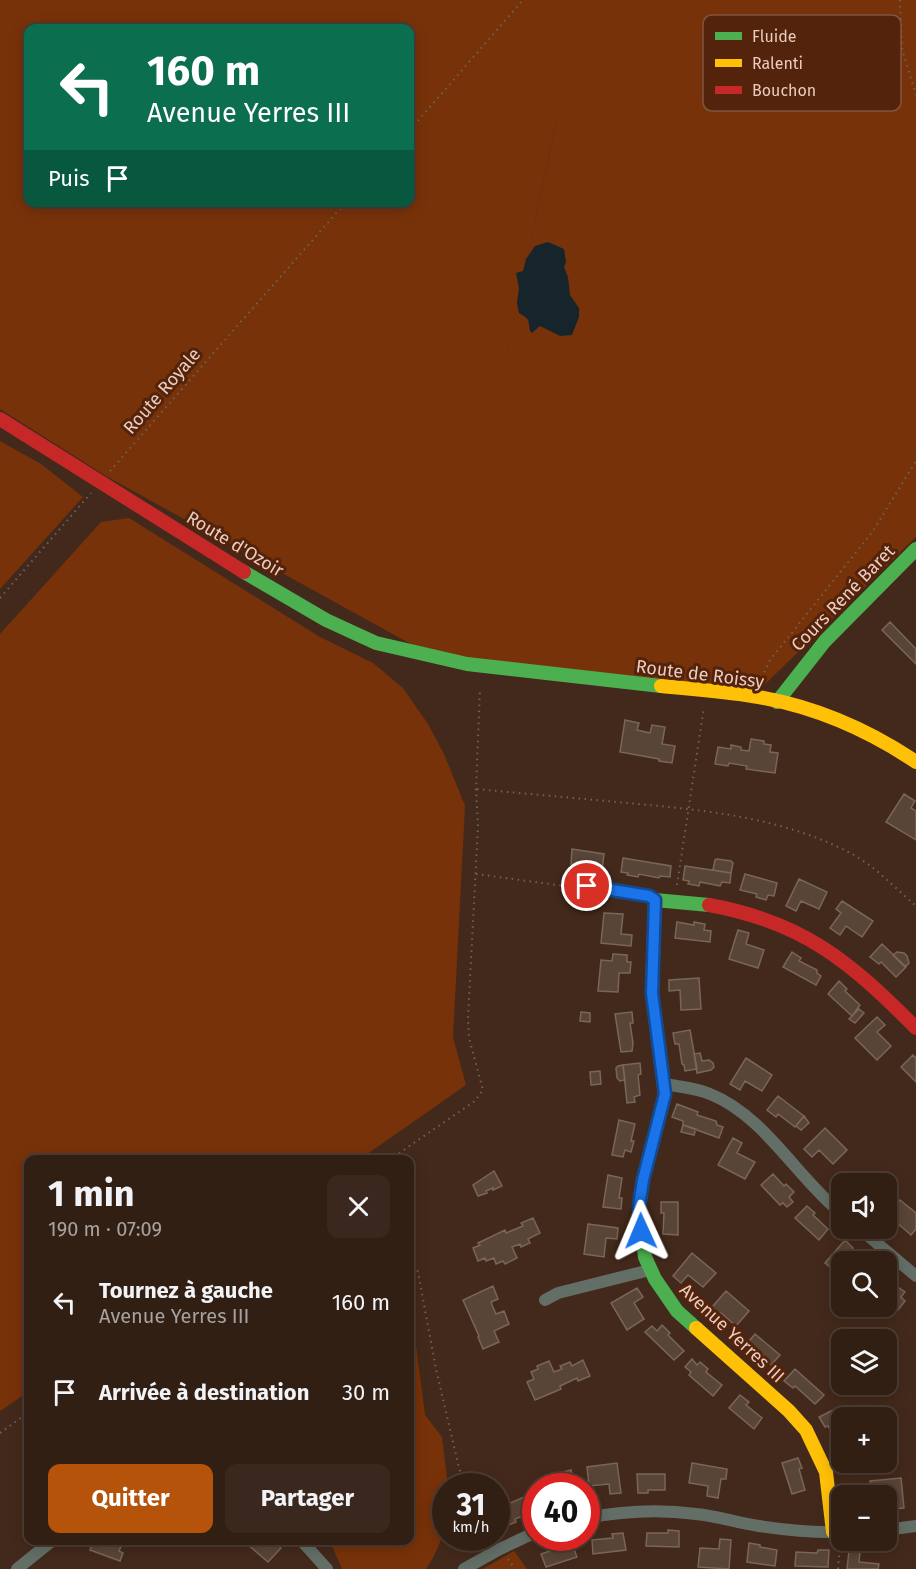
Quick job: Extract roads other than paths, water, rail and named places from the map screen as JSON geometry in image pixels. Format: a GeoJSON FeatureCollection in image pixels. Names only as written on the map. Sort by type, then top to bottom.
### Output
{"type":"FeatureCollection","features":[{"type":"Feature","properties":{"kind":"street","name":"Route d'Ozoir"},"geometry":{"type":"LineString","coordinates":[[0,419],[249,575],[326,620],[376,643],[466,664]]}},
{"type":"Feature","properties":{"kind":"street","name":"Cours René Baret"},"geometry":{"type":"LineString","coordinates":[[777,702],[794,674],[823,640],[916,549]]}},
{"type":"Feature","properties":{"kind":"street","name":"Route de Roissy"},"geometry":{"type":"LineString","coordinates":[[466,664],[753,696],[815,712],[850,725],[892,746],[916,762]]}},
{"type":"Feature","properties":{"kind":"street"},"geometry":{"type":"LineString","coordinates":[[584,888],[587,886],[649,896],[655,900],[675,901],[762,917],[812,940],[831,952],[867,980],[916,1028]]}},
{"type":"Feature","properties":{"kind":"street","name":"Avenue Yerres III"},"geometry":{"type":"LineString","coordinates":[[655,900],[652,993],[665,1094],[643,1180],[639,1206],[641,1231],[650,1270],[677,1311],[789,1411],[806,1430],[826,1472],[831,1497]]}},
{"type":"Feature","properties":{"kind":"street"},"geometry":{"type":"LineString","coordinates":[[665,1084],[709,1093],[738,1109],[831,1203]]}},
{"type":"Feature","properties":{"kind":"street"},"geometry":{"type":"LineString","coordinates":[[872,1239],[916,1276]]}},
{"type":"Feature","properties":{"kind":"street"},"geometry":{"type":"LineString","coordinates":[[545,1300],[558,1293],[650,1270]]}},
{"type":"Feature","properties":{"kind":"street"},"geometry":{"type":"LineString","coordinates":[[600,1516],[636,1511],[665,1511],[697,1514],[787,1530],[831,1532]]}},
{"type":"Feature","properties":{"kind":"street"},"geometry":{"type":"LineString","coordinates":[[897,1529],[916,1526]]}},
{"type":"Feature","properties":{"kind":"street"},"geometry":{"type":"LineString","coordinates":[[464,1569],[522,1539]]}},
{"type":"Feature","properties":{"kind":"street"},"geometry":{"type":"LineString","coordinates":[[17,1569],[47,1545]]}},
{"type":"Feature","properties":{"kind":"street"},"geometry":{"type":"LineString","coordinates":[[305,1545],[327,1569]]}}]}
